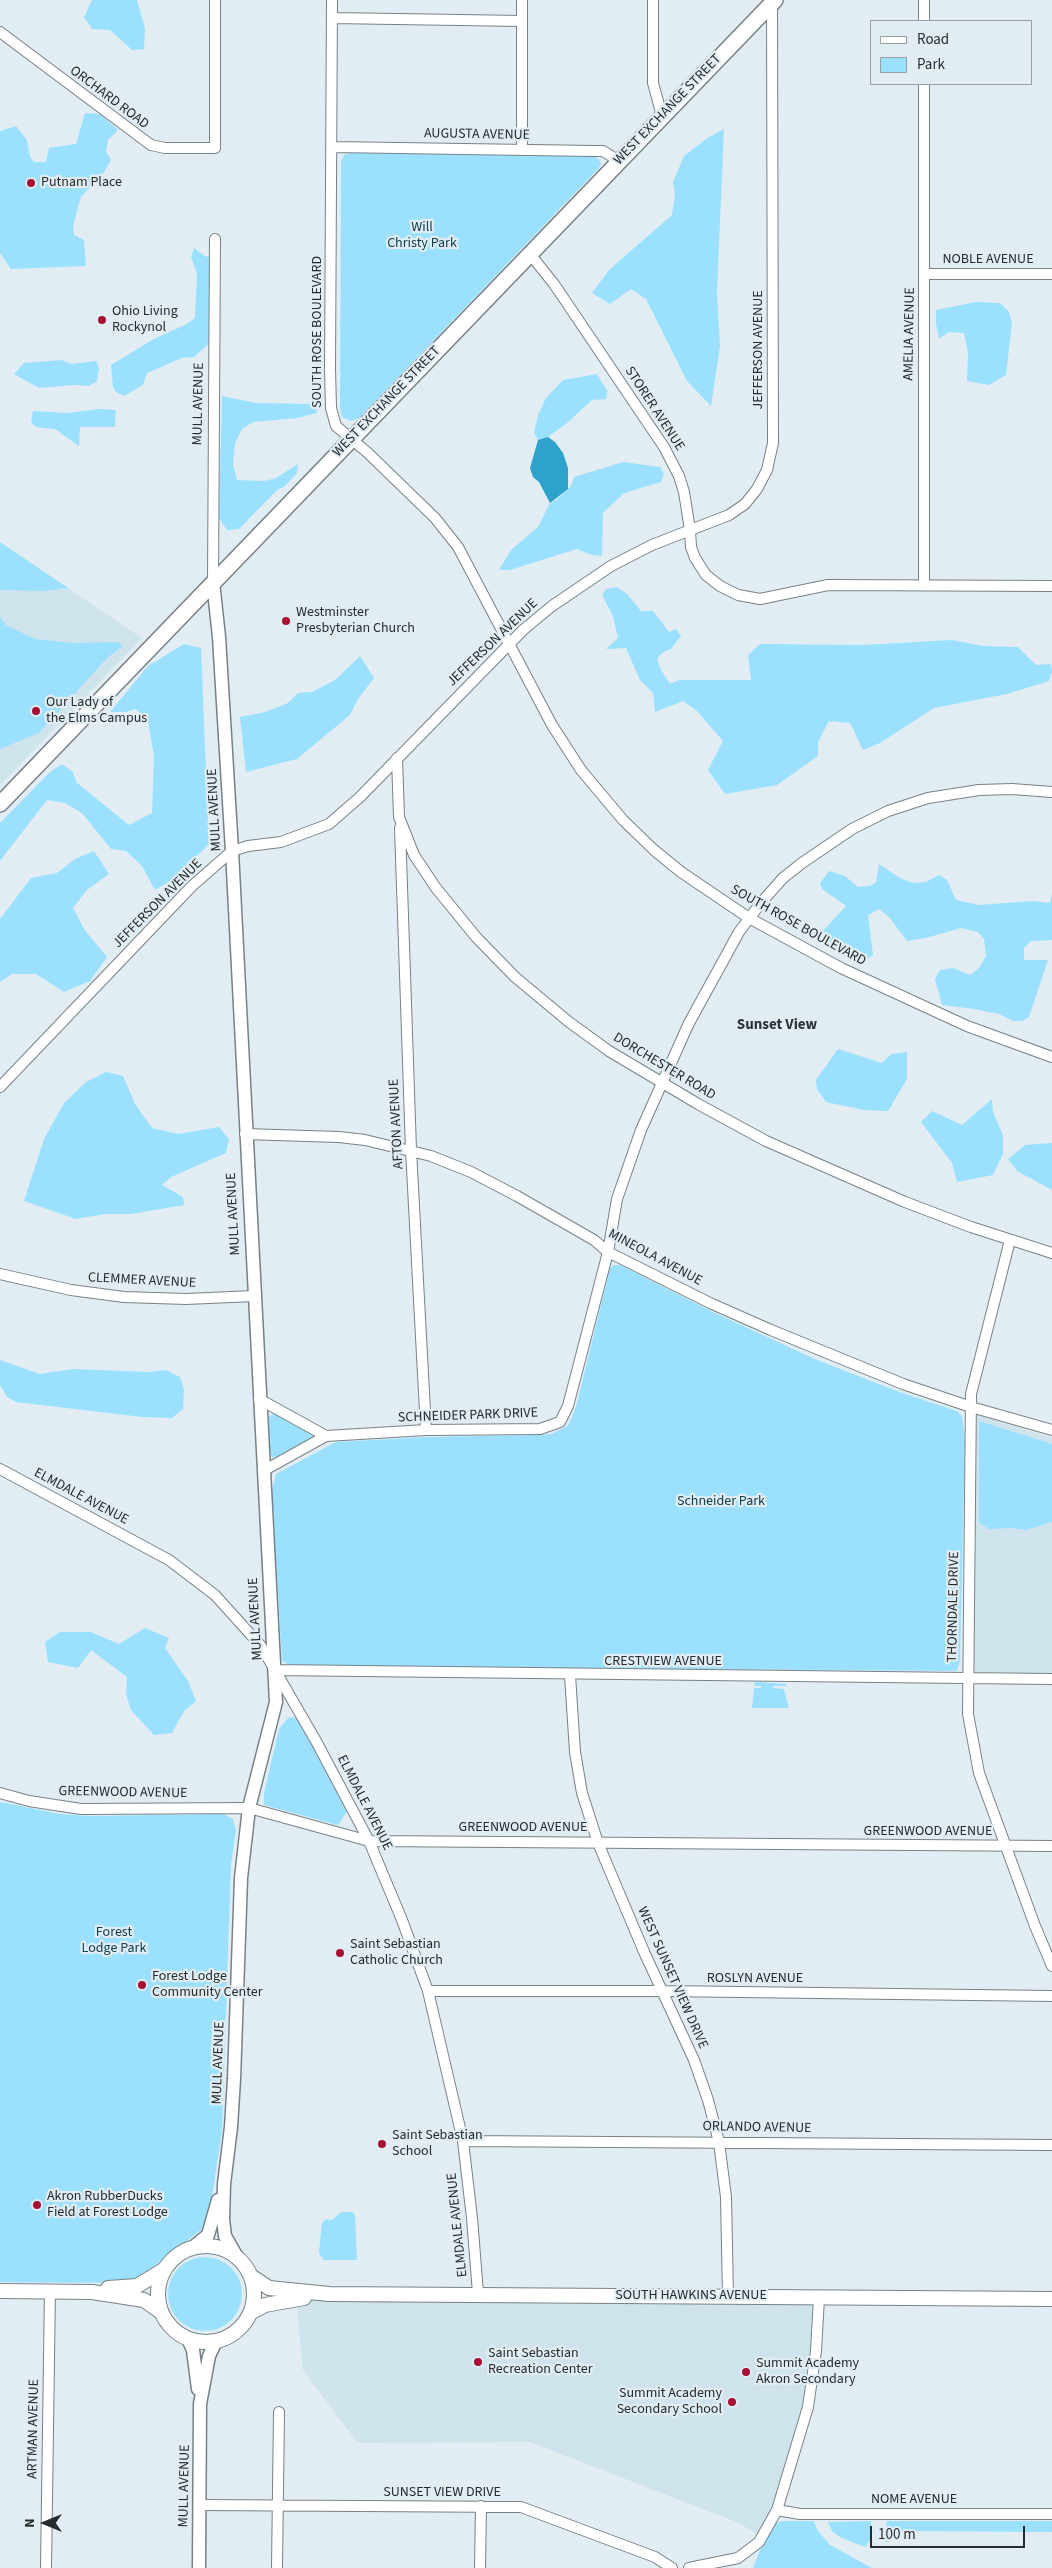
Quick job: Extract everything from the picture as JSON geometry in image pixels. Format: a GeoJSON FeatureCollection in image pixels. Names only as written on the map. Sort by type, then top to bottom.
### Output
{"type":"FeatureCollection","features":[{"type":"Feature","properties":{"kind":"main road","name":"WEST EXCHANGE STREET"},"geometry":{"type":"LineString","coordinates":[[0,804],[774,1]]}},
{"type":"Feature","properties":{"kind":"main road"},"geometry":{"type":"LineString","coordinates":[[92,2292],[137,2286],[192,2248],[216,2247],[237,2257],[251,2276],[254,2295],[250,2313],[236,2332],[216,2342],[188,2339],[167,2323],[161,2312],[158,2290],[164,2269]]}},
{"type":"Feature","properties":{"kind":"main road","name":"SOUTH HAWKINS AVENUE"},"geometry":{"type":"LineString","coordinates":[[251,2276],[270,2288],[329,2294],[478,2293],[1052,2299]]}},
{"type":"Feature","properties":{"kind":"main road"},"geometry":{"type":"LineString","coordinates":[[0,2290],[92,2292],[144,2300],[161,2312]]}},
{"type":"Feature","properties":{"kind":"main road","name":"SOUTH HAWKINS AVENUE"},"geometry":{"type":"LineString","coordinates":[[250,2313],[265,2305],[329,2294]]}},
{"type":"Feature","properties":{"kind":"street","name":"ORCHARD ROAD"},"geometry":{"type":"LineString","coordinates":[[0,32],[151,145],[165,148],[215,148],[215,0]]}},
{"type":"Feature","properties":{"kind":"street","name":"SOUTH ROSE BOULEVARD"},"geometry":{"type":"LineString","coordinates":[[332,0],[331,408],[336,426],[450,535],[467,560],[556,732],[581,770],[639,836],[681,872],[750,918],[841,968],[967,1026],[1052,1057]]}},
{"type":"Feature","properties":{"kind":"street"},"geometry":{"type":"LineString","coordinates":[[522,0],[522,149]]}},
{"type":"Feature","properties":{"kind":"street"},"geometry":{"type":"LineString","coordinates":[[653,0],[653,83],[662,116]]}},
{"type":"Feature","properties":{"kind":"street"},"geometry":{"type":"LineString","coordinates":[[924,0],[924,20]]}},
{"type":"Feature","properties":{"kind":"street","name":"JEFFERSON AVENUE"},"geometry":{"type":"LineString","coordinates":[[0,1087],[192,886],[232,851],[248,846],[281,842],[329,824],[360,797],[509,644],[552,606],[611,566],[652,545],[718,521],[745,504],[764,478],[771,457],[773,443],[774,1]]}},
{"type":"Feature","properties":{"kind":"street"},"geometry":{"type":"LineString","coordinates":[[332,18],[522,21]]}},
{"type":"Feature","properties":{"kind":"street","name":"AMELIA AVENUE"},"geometry":{"type":"LineString","coordinates":[[924,85],[924,586]]}},
{"type":"Feature","properties":{"kind":"street","name":"AUGUSTA AVENUE"},"geometry":{"type":"LineString","coordinates":[[333,147],[603,151],[619,161]]}},
{"type":"Feature","properties":{"kind":"street","name":"MULL AVENUE"},"geometry":{"type":"LineString","coordinates":[[216,238],[213,582],[219,637],[232,851],[245,1134],[276,1702],[249,1808],[241,1878],[231,2127],[224,2184],[225,2236],[237,2257]]}},
{"type":"Feature","properties":{"kind":"street","name":"STORER AVENUE"},"geometry":{"type":"LineString","coordinates":[[530,254],[554,284],[664,446],[679,476],[690,530],[691,547],[702,569],[720,586],[738,595],[752,598],[771,598],[828,585],[1052,586]]}},
{"type":"Feature","properties":{"kind":"street","name":"NOBLE AVENUE"},"geometry":{"type":"LineString","coordinates":[[924,274],[1052,274]]}},
{"type":"Feature","properties":{"kind":"street","name":"DORCHESTER ROAD"},"geometry":{"type":"LineString","coordinates":[[397,758],[400,816],[414,855],[436,888],[495,957],[569,1022],[609,1051],[730,1122],[810,1162],[905,1202],[1052,1254]]}},
{"type":"Feature","properties":{"kind":"street"},"geometry":{"type":"LineString","coordinates":[[608,1252],[617,1199],[641,1130],[662,1082],[715,974],[750,918],[772,889],[802,862],[844,834],[888,811],[928,798],[979,790],[1012,789],[1052,792]]}},
{"type":"Feature","properties":{"kind":"street","name":"AFTON AVENUE"},"geometry":{"type":"LineString","coordinates":[[400,816],[411,1150],[426,1430]]}},
{"type":"Feature","properties":{"kind":"street","name":"MINEOLA AVENUE"},"geometry":{"type":"LineString","coordinates":[[245,1134],[339,1137],[411,1150],[431,1156],[490,1182],[594,1240],[608,1252],[710,1303],[771,1330],[903,1384],[971,1407],[1052,1430]]}},
{"type":"Feature","properties":{"kind":"street","name":"THORNDALE DRIVE"},"geometry":{"type":"LineString","coordinates":[[1010,1240],[971,1394],[968,1714],[974,1756],[1035,1926],[1052,1966]]}},
{"type":"Feature","properties":{"kind":"street","name":"SCHNEIDER PARK DRIVE"},"geometry":{"type":"LineString","coordinates":[[263,1471],[326,1436],[426,1430],[540,1428],[556,1424],[568,1406],[608,1252]]}},
{"type":"Feature","properties":{"kind":"street","name":"CLEMMER AVENUE"},"geometry":{"type":"LineString","coordinates":[[0,1274],[71,1290],[124,1297],[186,1299],[254,1296]]}},
{"type":"Feature","properties":{"kind":"street"},"geometry":{"type":"LineString","coordinates":[[260,1399],[326,1436]]}},
{"type":"Feature","properties":{"kind":"street","name":"ELMDALE AVENUE"},"geometry":{"type":"LineString","coordinates":[[0,1469],[136,1542],[192,1576],[215,1595],[250,1632],[330,1766],[368,1841],[399,1912],[428,1991],[463,2141],[478,2293]]}},
{"type":"Feature","properties":{"kind":"street","name":"CRESTVIEW AVENUE"},"geometry":{"type":"LineString","coordinates":[[274,1670],[570,1675],[1052,1679]]}},
{"type":"Feature","properties":{"kind":"street","name":"WEST SUNSET VIEW DRIVE"},"geometry":{"type":"LineString","coordinates":[[570,1675],[575,1752],[582,1793],[598,1842],[694,2060],[708,2100],[719,2142],[726,2197],[728,2296]]}},
{"type":"Feature","properties":{"kind":"street","name":"GREENWOOD AVENUE"},"geometry":{"type":"LineString","coordinates":[[0,1793],[53,1806],[81,1809],[249,1808],[368,1841],[1052,1846]]}},
{"type":"Feature","properties":{"kind":"street","name":"ROSLYN AVENUE"},"geometry":{"type":"LineString","coordinates":[[428,1991],[662,1991],[1052,1996]]}},
{"type":"Feature","properties":{"kind":"street","name":"ORLANDO AVENUE"},"geometry":{"type":"LineString","coordinates":[[463,2141],[1052,2145]]}},
{"type":"Feature","properties":{"kind":"street","name":"MULL AVENUE"},"geometry":{"type":"LineString","coordinates":[[192,2248],[208,2234],[224,2184]]}},
{"type":"Feature","properties":{"kind":"street","name":"ARTMAN AVENUE"},"geometry":{"type":"LineString","coordinates":[[46,2568],[50,2290]]}},
{"type":"Feature","properties":{"kind":"street"},"geometry":{"type":"LineString","coordinates":[[689,2568],[738,2558],[759,2542],[777,2510],[808,2407],[816,2351],[819,2298]]}},
{"type":"Feature","properties":{"kind":"street","name":"MULL AVENUE"},"geometry":{"type":"LineString","coordinates":[[188,2339],[193,2350],[200,2404],[199,2568]]}},
{"type":"Feature","properties":{"kind":"street","name":"MULL AVENUE"},"geometry":{"type":"LineString","coordinates":[[200,2404],[209,2356],[216,2342]]}},
{"type":"Feature","properties":{"kind":"street"},"geometry":{"type":"LineString","coordinates":[[277,2568],[279,2412]]}},
{"type":"Feature","properties":{"kind":"street","name":"SUNSET VIEW DRIVE"},"geometry":{"type":"LineString","coordinates":[[199,2505],[521,2507],[655,2557],[672,2568]]}},
{"type":"Feature","properties":{"kind":"street"},"geometry":{"type":"LineString","coordinates":[[480,2568],[481,2506]]}},
{"type":"Feature","properties":{"kind":"street","name":"NOME AVENUE"},"geometry":{"type":"LineString","coordinates":[[777,2510],[800,2514],[1052,2514]]}},
{"type":"Feature","properties":{"kind":"shaded area"},"geometry":{"type":"Polygon","coordinates":[[[548,437],[555,442],[563,453],[568,468],[568,489],[550,503],[539,482],[533,477],[530,468],[538,440],[548,437]]]}},
{"type":"Feature","properties":{"kind":"shaded area","name":"Our Lady of the Elms Campus"},"geometry":{"type":"Polygon","coordinates":[[[0,542],[142,638],[0,785],[0,542]]]}},
{"type":"Feature","properties":{"kind":"shaded area"},"geometry":{"type":"Polygon","coordinates":[[[978,1415],[1052,1438],[1052,1674],[976,1672],[972,1667],[976,1421],[978,1415]]]}},
{"type":"Feature","properties":{"kind":"shaded area"},"geometry":{"type":"Polygon","coordinates":[[[819,2298],[808,2407],[762,2537],[739,2523],[530,2442],[358,2443],[303,2370],[296,2299],[819,2298]]]}},
{"type":"Feature","properties":{"kind":"green space"},"geometry":{"type":"Polygon","coordinates":[[[92,0],[137,0],[145,28],[144,49],[132,50],[110,30],[92,29],[84,17],[92,0]]]}},
{"type":"Feature","properties":{"kind":"green space"},"geometry":{"type":"Polygon","coordinates":[[[85,113],[100,114],[118,130],[108,140],[106,151],[111,160],[104,172],[81,197],[73,226],[74,235],[84,240],[86,266],[11,269],[0,253],[0,131],[16,126],[27,140],[30,157],[34,162],[46,162],[49,148],[76,144],[85,113]]]}},
{"type":"Feature","properties":{"kind":"green space"},"geometry":{"type":"Polygon","coordinates":[[[724,129],[717,293],[720,346],[711,406],[687,381],[646,299],[631,289],[610,304],[592,293],[610,269],[672,215],[675,194],[673,182],[684,156],[709,137],[724,129]]]}},
{"type":"Feature","properties":{"kind":"green space","name":"Will Christy Park"},"geometry":{"type":"Polygon","coordinates":[[[350,153],[593,156],[599,159],[601,164],[359,418],[351,421],[342,417],[340,408],[341,161],[344,155],[350,153]]]}},
{"type":"Feature","properties":{"kind":"green space"},"geometry":{"type":"Polygon","coordinates":[[[194,248],[205,256],[212,258],[211,342],[194,357],[182,358],[147,373],[143,385],[124,396],[116,392],[113,387],[111,365],[154,339],[187,324],[195,318],[197,273],[191,257],[194,248]]]}},
{"type":"Feature","properties":{"kind":"green space"},"geometry":{"type":"Polygon","coordinates":[[[976,302],[1000,303],[1009,312],[1012,323],[1006,375],[989,385],[967,381],[968,353],[964,333],[949,332],[939,339],[936,324],[936,310],[976,302]]]}},
{"type":"Feature","properties":{"kind":"green space"},"geometry":{"type":"Polygon","coordinates":[[[61,360],[72,364],[96,361],[99,368],[97,382],[88,386],[75,385],[39,388],[14,374],[24,363],[61,360]]]}},
{"type":"Feature","properties":{"kind":"green space"},"geometry":{"type":"Polygon","coordinates":[[[597,374],[607,391],[606,399],[592,400],[567,423],[548,437],[538,440],[534,433],[538,415],[546,398],[563,380],[597,374]]]}},
{"type":"Feature","properties":{"kind":"green space"},"geometry":{"type":"Polygon","coordinates":[[[222,396],[256,403],[309,404],[316,406],[317,413],[297,418],[253,422],[242,429],[235,443],[233,465],[237,480],[264,481],[276,478],[298,464],[297,473],[284,487],[278,489],[239,529],[227,530],[219,518],[222,396]]]}},
{"type":"Feature","properties":{"kind":"green space"},"geometry":{"type":"Polygon","coordinates":[[[99,409],[116,410],[115,427],[80,427],[79,446],[55,429],[36,427],[31,422],[33,411],[67,413],[99,409]]]}},
{"type":"Feature","properties":{"kind":"green space"},"geometry":{"type":"Polygon","coordinates":[[[623,462],[660,467],[664,474],[661,482],[624,493],[603,513],[602,556],[592,555],[577,549],[510,570],[499,570],[511,550],[538,527],[550,503],[571,486],[574,477],[623,462]]]}},
{"type":"Feature","properties":{"kind":"green space"},"geometry":{"type":"Polygon","coordinates":[[[0,542],[68,588],[45,591],[0,590],[0,542]]]}},
{"type":"Feature","properties":{"kind":"green space"},"geometry":{"type":"Polygon","coordinates":[[[617,587],[627,594],[641,611],[653,611],[669,632],[676,629],[681,636],[671,649],[663,652],[657,659],[661,670],[670,684],[679,680],[751,680],[748,655],[760,644],[862,645],[952,640],[983,646],[1018,647],[1036,665],[1051,664],[1052,671],[1049,681],[1007,694],[934,708],[880,743],[863,750],[850,723],[829,721],[818,742],[818,756],[777,785],[725,794],[708,770],[723,741],[696,710],[683,701],[655,712],[653,693],[640,680],[626,648],[606,649],[618,638],[613,616],[602,595],[606,589],[617,587]]]}},
{"type":"Feature","properties":{"kind":"green space"},"geometry":{"type":"Polygon","coordinates":[[[0,616],[6,625],[35,639],[73,643],[118,642],[123,646],[108,657],[39,733],[0,749],[0,616]]]}},
{"type":"Feature","properties":{"kind":"green space"},"geometry":{"type":"Polygon","coordinates":[[[184,644],[201,648],[209,844],[174,879],[155,890],[142,866],[126,851],[111,849],[82,813],[65,803],[47,800],[0,861],[0,823],[50,772],[62,764],[73,772],[76,782],[129,825],[152,813],[154,756],[148,722],[136,709],[126,712],[110,712],[148,666],[184,644]]]}},
{"type":"Feature","properties":{"kind":"green space"},"geometry":{"type":"Polygon","coordinates":[[[360,656],[374,678],[358,699],[350,715],[297,759],[246,772],[240,717],[265,712],[288,703],[298,693],[312,692],[335,680],[360,656]]]}},
{"type":"Feature","properties":{"kind":"green space"},"geometry":{"type":"Polygon","coordinates":[[[94,851],[109,874],[87,890],[73,908],[84,929],[107,957],[90,981],[64,992],[36,974],[12,974],[0,982],[0,919],[31,878],[57,873],[75,859],[94,851]]]}},
{"type":"Feature","properties":{"kind":"green space"},"geometry":{"type":"Polygon","coordinates":[[[879,864],[900,878],[913,883],[926,882],[939,875],[947,880],[956,900],[979,905],[1033,901],[1050,903],[1052,894],[1052,940],[1031,941],[1024,948],[1024,960],[1048,960],[1029,1017],[1023,1021],[1013,1021],[999,1014],[942,1005],[935,979],[940,970],[953,968],[970,975],[978,969],[986,956],[984,939],[978,932],[961,928],[926,938],[907,941],[889,917],[879,909],[868,915],[873,955],[865,960],[854,952],[827,941],[822,932],[846,906],[822,889],[820,883],[829,871],[845,876],[858,887],[870,886],[876,882],[879,864]]]}},
{"type":"Feature","properties":{"kind":"green space"},"geometry":{"type":"Polygon","coordinates":[[[838,1049],[882,1063],[891,1054],[907,1052],[907,1079],[888,1111],[864,1110],[826,1102],[817,1089],[816,1080],[838,1049]]]}},
{"type":"Feature","properties":{"kind":"green space"},"geometry":{"type":"Polygon","coordinates":[[[106,1072],[123,1076],[135,1104],[152,1128],[178,1134],[219,1127],[229,1139],[226,1153],[171,1177],[162,1185],[183,1197],[184,1205],[131,1214],[105,1214],[76,1219],[24,1201],[44,1139],[64,1103],[86,1082],[106,1072]]]}},
{"type":"Feature","properties":{"kind":"green space"},"geometry":{"type":"Polygon","coordinates":[[[992,1099],[993,1112],[1003,1135],[1003,1154],[993,1175],[957,1182],[952,1163],[921,1122],[932,1111],[962,1125],[992,1099]]]}},
{"type":"Feature","properties":{"kind":"green space"},"geometry":{"type":"Polygon","coordinates":[[[1052,1143],[1052,1190],[1017,1171],[1008,1159],[1025,1145],[1052,1143]]]}},
{"type":"Feature","properties":{"kind":"green space","name":"Schneider Park"},"geometry":{"type":"Polygon","coordinates":[[[614,1265],[620,1265],[713,1312],[815,1359],[894,1390],[957,1411],[962,1416],[965,1440],[960,1661],[957,1671],[289,1666],[282,1660],[272,1490],[276,1474],[336,1442],[426,1437],[537,1435],[551,1434],[568,1426],[576,1407],[610,1268],[614,1265]]]}},
{"type":"Feature","properties":{"kind":"green space"},"geometry":{"type":"Polygon","coordinates":[[[0,1360],[40,1374],[73,1369],[149,1372],[166,1370],[180,1377],[184,1389],[183,1409],[172,1418],[142,1417],[16,1402],[7,1397],[0,1385],[0,1360]]]}},
{"type":"Feature","properties":{"kind":"green space"},"geometry":{"type":"Polygon","coordinates":[[[275,1413],[315,1434],[284,1456],[272,1457],[269,1449],[268,1417],[275,1413]]]}},
{"type":"Feature","properties":{"kind":"green space"},"geometry":{"type":"Polygon","coordinates":[[[979,1421],[1052,1444],[1052,1522],[1026,1530],[1012,1528],[989,1529],[979,1523],[979,1421]]]}},
{"type":"Feature","properties":{"kind":"green space"},"geometry":{"type":"Polygon","coordinates":[[[145,1628],[169,1638],[165,1648],[188,1681],[196,1701],[184,1711],[172,1733],[154,1735],[131,1710],[126,1694],[127,1677],[91,1650],[78,1668],[48,1662],[45,1642],[60,1632],[91,1632],[119,1644],[145,1628]]]}},
{"type":"Feature","properties":{"kind":"green space"},"geometry":{"type":"Polygon","coordinates":[[[755,1682],[786,1684],[786,1686],[773,1686],[773,1688],[784,1689],[789,1708],[752,1708],[754,1688],[761,1688],[761,1686],[754,1686],[755,1682]]]}},
{"type":"Feature","properties":{"kind":"green space"},"geometry":{"type":"Polygon","coordinates":[[[295,1717],[348,1810],[338,1825],[264,1805],[264,1793],[279,1729],[288,1718],[295,1717]]]}},
{"type":"Feature","properties":{"kind":"green space","name":"Forest Lodge Park"},"geometry":{"type":"Polygon","coordinates":[[[0,1802],[60,1814],[90,1816],[223,1814],[233,1819],[236,1831],[231,1865],[222,2130],[209,2217],[202,2229],[137,2280],[127,2283],[0,2282],[0,1802]]]}},
{"type":"Feature","properties":{"kind":"green space"},"geometry":{"type":"Polygon","coordinates":[[[341,2212],[353,2212],[355,2215],[357,2260],[323,2260],[319,2252],[322,2223],[326,2219],[332,2220],[341,2212]]]}},
{"type":"Feature","properties":{"kind":"green space"},"geometry":{"type":"Polygon","coordinates":[[[205,2257],[219,2260],[231,2268],[239,2280],[242,2294],[239,2308],[231,2320],[219,2328],[205,2331],[191,2328],[179,2320],[171,2308],[168,2294],[171,2280],[179,2268],[191,2260],[205,2257]]]}},
{"type":"Feature","properties":{"kind":"green space"},"geometry":{"type":"Polygon","coordinates":[[[783,2521],[814,2521],[818,2531],[830,2545],[872,2568],[753,2568],[770,2525],[783,2521]]]}},
{"type":"Feature","properties":{"kind":"green space"},"geometry":{"type":"Polygon","coordinates":[[[871,2521],[871,2539],[865,2547],[840,2537],[832,2531],[828,2522],[871,2521]]]}},
{"type":"Feature","properties":{"kind":"green space"},"geometry":{"type":"Polygon","coordinates":[[[887,2521],[1052,2521],[1052,2532],[891,2531],[887,2543],[884,2540],[887,2521]]]}},
{"type":"Feature","properties":{"kind":"place","name":"Putnam Place"},"geometry":{"type":"Point","coordinates":[31,183]}},
{"type":"Feature","properties":{"kind":"place","name":"Ohio Living Rockynol"},"geometry":{"type":"Point","coordinates":[102,320]}},
{"type":"Feature","properties":{"kind":"place","name":"Westminster Presbyterian Church"},"geometry":{"type":"Point","coordinates":[286,621]}},
{"type":"Feature","properties":{"kind":"place","name":"Our Lady of the Elms Campus"},"geometry":{"type":"Point","coordinates":[36,711]}},
{"type":"Feature","properties":{"kind":"place","name":"Saint Sebastian Catholic Church"},"geometry":{"type":"Point","coordinates":[340,1953]}},
{"type":"Feature","properties":{"kind":"place","name":"Forest Lodge Community Center"},"geometry":{"type":"Point","coordinates":[142,1985]}},
{"type":"Feature","properties":{"kind":"place","name":"Saint Sebastian School"},"geometry":{"type":"Point","coordinates":[382,2144]}},
{"type":"Feature","properties":{"kind":"place","name":"Akron RubberDucks Field at Forest Lodge"},"geometry":{"type":"Point","coordinates":[37,2205]}},
{"type":"Feature","properties":{"kind":"place","name":"Saint Sebastian Recreation Center"},"geometry":{"type":"Point","coordinates":[478,2362]}},
{"type":"Feature","properties":{"kind":"place","name":"Summit Academy Akron Secondary"},"geometry":{"type":"Point","coordinates":[746,2372]}},
{"type":"Feature","properties":{"kind":"place","name":"Summit Academy Secondary School"},"geometry":{"type":"Point","coordinates":[732,2402]}},
{"type":"Feature","properties":{"kind":"district","name":"Sunset View"},"geometry":{"type":"Point","coordinates":[777,1026]}}]}
